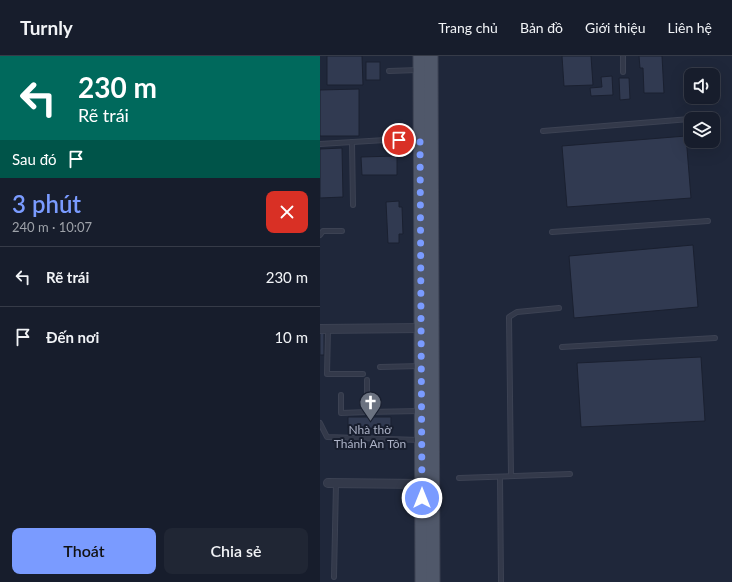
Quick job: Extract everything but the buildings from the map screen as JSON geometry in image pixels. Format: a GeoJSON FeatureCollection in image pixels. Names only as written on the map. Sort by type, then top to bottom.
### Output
{"type":"FeatureCollection","features":[{"type":"Feature","properties":{"kind":"main road"},"geometry":{"type":"LineString","coordinates":[[420,56],[418,268],[421,328],[422,582]]}},
{"type":"Feature","properties":{"kind":"main road"},"geometry":{"type":"LineString","coordinates":[[431,56],[433,582]]}},
{"type":"Feature","properties":{"kind":"street"},"geometry":{"type":"LineString","coordinates":[[324,329],[421,328]]}},
{"type":"Feature","properties":{"kind":"street"},"geometry":{"type":"LineString","coordinates":[[332,483],[422,484]]}},
{"type":"Feature","properties":{"kind":"lane"},"geometry":{"type":"LineString","coordinates":[[623,56],[623,72]]}},
{"type":"Feature","properties":{"kind":"lane"},"geometry":{"type":"LineString","coordinates":[[389,71],[420,69]]}},
{"type":"Feature","properties":{"kind":"lane"},"geometry":{"type":"LineString","coordinates":[[544,131],[684,119]]}},
{"type":"Feature","properties":{"kind":"lane"},"geometry":{"type":"LineString","coordinates":[[320,144],[420,138]]}},
{"type":"Feature","properties":{"kind":"lane"},"geometry":{"type":"LineString","coordinates":[[352,142],[353,204]]}},
{"type":"Feature","properties":{"kind":"lane"},"geometry":{"type":"LineString","coordinates":[[552,232],[708,221]]}},
{"type":"Feature","properties":{"kind":"lane"},"geometry":{"type":"LineString","coordinates":[[320,235],[323,231],[342,231]]}},
{"type":"Feature","properties":{"kind":"lane"},"geometry":{"type":"LineString","coordinates":[[511,476],[509,317],[517,312],[559,308]]}},
{"type":"Feature","properties":{"kind":"lane"},"geometry":{"type":"LineString","coordinates":[[324,329],[326,374],[363,374]]}},
{"type":"Feature","properties":{"kind":"lane"},"geometry":{"type":"LineString","coordinates":[[562,347],[715,338]]}},
{"type":"Feature","properties":{"kind":"lane"},"geometry":{"type":"LineString","coordinates":[[380,367],[421,366]]}},
{"type":"Feature","properties":{"kind":"lane"},"geometry":{"type":"LineString","coordinates":[[367,380],[367,412]]}},
{"type":"Feature","properties":{"kind":"lane"},"geometry":{"type":"LineString","coordinates":[[341,395],[341,413],[421,411]]}},
{"type":"Feature","properties":{"kind":"lane"},"geometry":{"type":"LineString","coordinates":[[320,423],[327,436],[421,440]]}},
{"type":"Feature","properties":{"kind":"lane"},"geometry":{"type":"LineString","coordinates":[[459,478],[570,474]]}},
{"type":"Feature","properties":{"kind":"lane"},"geometry":{"type":"LineString","coordinates":[[500,476],[501,582]]}},
{"type":"Feature","properties":{"kind":"lane"},"geometry":{"type":"LineString","coordinates":[[332,483],[334,577]]}},
{"type":"Feature","properties":{"kind":"place","name":"Nhà thờ Thánh An Tôn"},"geometry":{"type":"Point","coordinates":[370,422]}},
{"type":"Feature","properties":{"kind":"route"},"geometry":{"type":"LineString","coordinates":[[399,140],[420,138],[422,498]]}}]}
